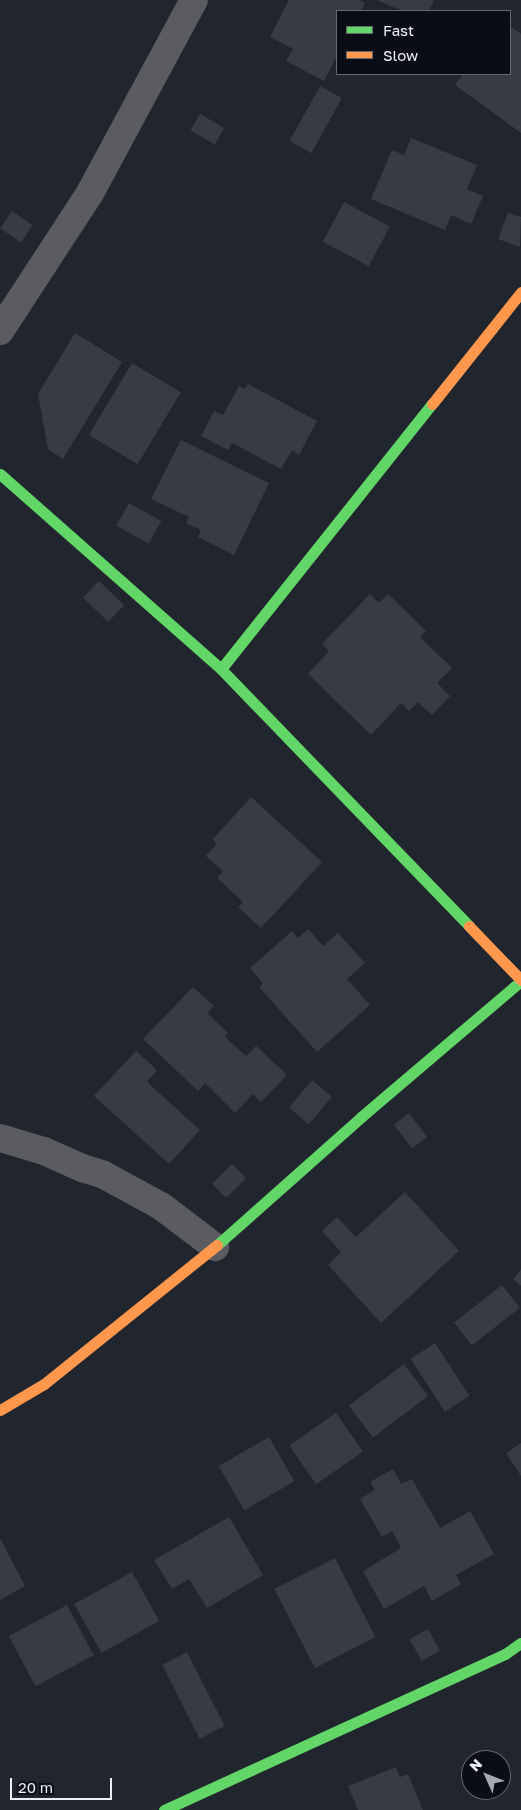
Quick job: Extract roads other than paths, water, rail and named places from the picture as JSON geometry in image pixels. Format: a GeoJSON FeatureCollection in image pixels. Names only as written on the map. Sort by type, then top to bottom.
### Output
{"type":"FeatureCollection","features":[{"type":"Feature","properties":{"kind":"street"},"geometry":{"type":"LineString","coordinates":[[0,331],[90,193],[194,0]]}},
{"type":"Feature","properties":{"kind":"street"},"geometry":{"type":"LineString","coordinates":[[221,669],[521,292]]}},
{"type":"Feature","properties":{"kind":"street"},"geometry":{"type":"LineString","coordinates":[[0,474],[221,669],[521,981],[361,1117],[215,1247],[44,1384],[0,1410]]}},
{"type":"Feature","properties":{"kind":"street"},"geometry":{"type":"LineString","coordinates":[[0,1138],[44,1151],[82,1168],[102,1174],[161,1206],[215,1247]]}},
{"type":"Feature","properties":{"kind":"street"},"geometry":{"type":"LineString","coordinates":[[164,1810],[504,1654],[521,1643]]}}]}
